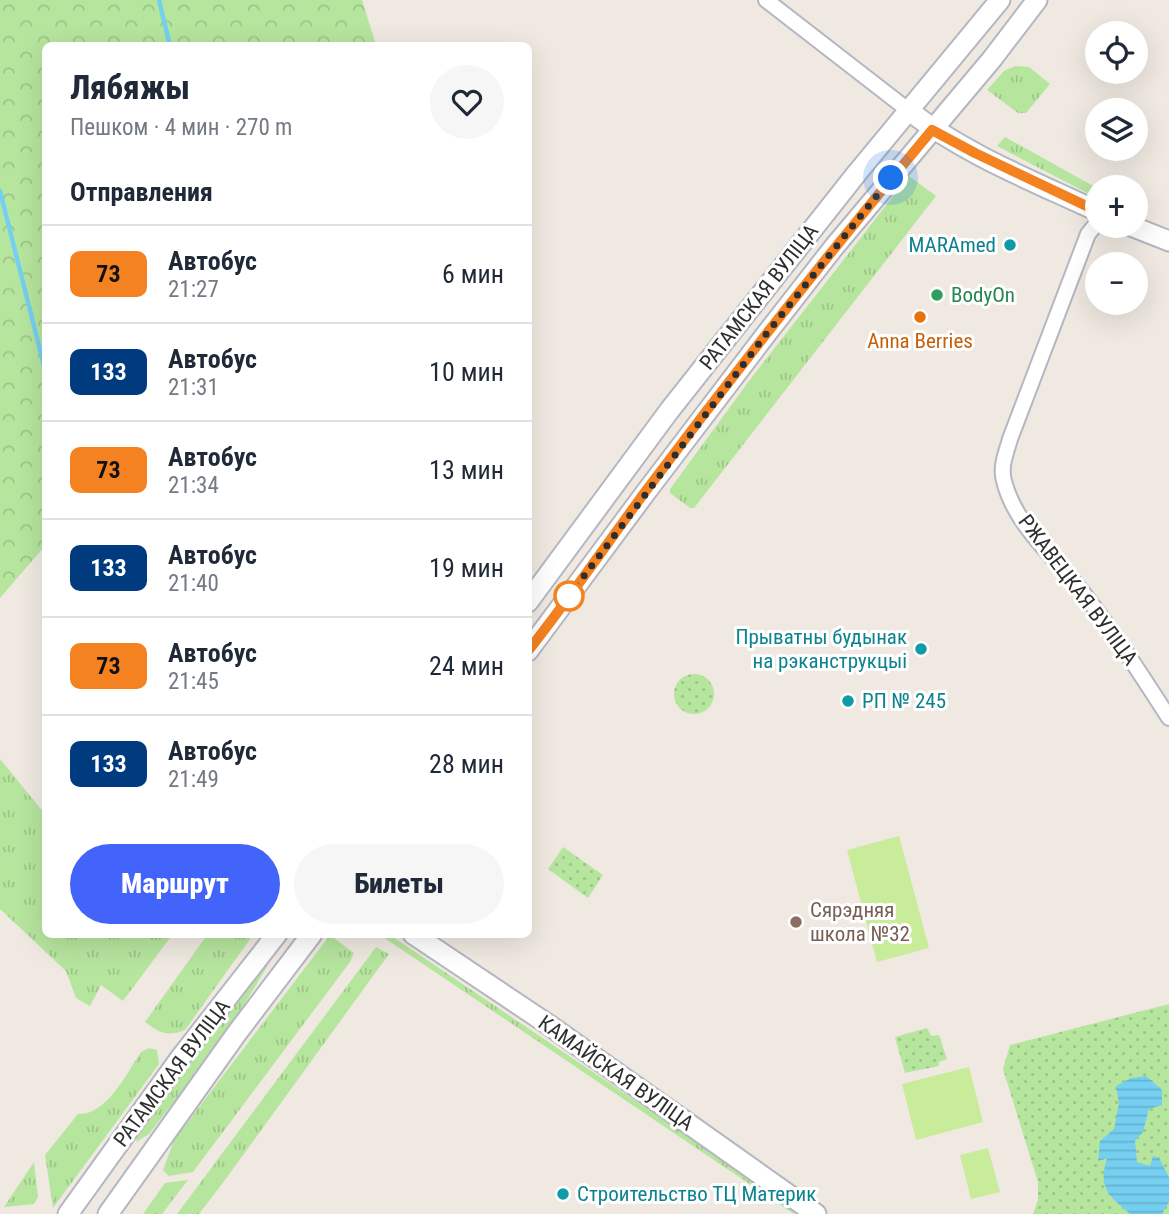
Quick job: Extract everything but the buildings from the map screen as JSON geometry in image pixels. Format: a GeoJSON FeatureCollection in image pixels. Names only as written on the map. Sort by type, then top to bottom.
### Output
{"type":"FeatureCollection","features":[{"type":"Feature","properties":{"kind":"main road","name":"РАТАМСКАЯ ВУЛІЦА"},"geometry":{"type":"LineString","coordinates":[[532,597],[669,411],[908,110],[1000,0]]}},
{"type":"Feature","properties":{"kind":"main road","name":"РАТАМСКАЯ ВУЛІЦА"},"geometry":{"type":"LineString","coordinates":[[532,646],[834,247],[1037,0]]}},
{"type":"Feature","properties":{"kind":"main road"},"geometry":{"type":"LineString","coordinates":[[908,110],[932,130],[1085,205]]}},
{"type":"Feature","properties":{"kind":"main road"},"geometry":{"type":"LineString","coordinates":[[1148,233],[1169,241]]}},
{"type":"Feature","properties":{"kind":"main road","name":"РАТАМСКАЯ ВУЛІЦА"},"geometry":{"type":"LineString","coordinates":[[68,1214],[181,1057],[274,938]]}},
{"type":"Feature","properties":{"kind":"main road","name":"РАТАМСКАЯ ВУЛІЦА"},"geometry":{"type":"LineString","coordinates":[[108,1214],[237,1033],[309,938]]}},
{"type":"Feature","properties":{"kind":"main road","name":"КАМАЙСКАЯ ВУЛІЦА"},"geometry":{"type":"LineString","coordinates":[[419,938],[549,1025],[816,1214]]}},
{"type":"Feature","properties":{"kind":"street"},"geometry":{"type":"LineString","coordinates":[[766,0],[908,110]]}},
{"type":"Feature","properties":{"kind":"street","name":"РЖАВЕЦКАЯ ВУЛІЦА"},"geometry":{"type":"LineString","coordinates":[[1086,238],[1010,439],[1002,463],[1003,479],[1023,520],[1110,629],[1169,718]]}},
{"type":"Feature","properties":{"kind":"green space"},"geometry":{"type":"Polygon","coordinates":[[[0,0],[362,0],[375,42],[42,42],[42,549],[0,598],[0,0]]]}},
{"type":"Feature","properties":{"kind":"green space"},"geometry":{"type":"Polygon","coordinates":[[[1015,66],[1029,67],[1050,84],[1026,113],[1018,113],[987,90],[1004,71],[1015,66]]]}},
{"type":"Feature","properties":{"kind":"green space"},"geometry":{"type":"Polygon","coordinates":[[[1005,137],[1085,181],[1085,192],[997,146],[1005,137]]]}},
{"type":"Feature","properties":{"kind":"green space"},"geometry":{"type":"Polygon","coordinates":[[[909,176],[936,196],[694,508],[690,508],[670,493],[670,489],[749,381],[909,176]]]}},
{"type":"Feature","properties":{"kind":"green space"},"geometry":{"type":"Polygon","coordinates":[[[694,674],[702,675],[708,680],[713,686],[713,702],[708,708],[702,713],[694,714],[686,713],[680,708],[675,702],[674,694],[675,686],[680,680],[686,675],[694,674]]]}},
{"type":"Feature","properties":{"kind":"green space"},"geometry":{"type":"Polygon","coordinates":[[[0,759],[42,810],[42,938],[170,938],[123,1001],[101,985],[90,1006],[76,998],[66,971],[0,909],[0,759]]]}},
{"type":"Feature","properties":{"kind":"green space"},"geometry":{"type":"Polygon","coordinates":[[[899,836],[929,948],[877,962],[847,850],[899,836]]]}},
{"type":"Feature","properties":{"kind":"green space"},"geometry":{"type":"Polygon","coordinates":[[[563,847],[603,875],[588,898],[548,869],[563,847]]]}},
{"type":"Feature","properties":{"kind":"green space"},"geometry":{"type":"Polygon","coordinates":[[[205,938],[251,938],[185,1030],[164,1033],[145,1022],[205,938]]]}},
{"type":"Feature","properties":{"kind":"green space"},"geometry":{"type":"Polygon","coordinates":[[[328,938],[334,938],[354,953],[350,962],[193,1172],[169,1176],[163,1170],[174,1140],[328,938]]]}},
{"type":"Feature","properties":{"kind":"green space"},"geometry":{"type":"Polygon","coordinates":[[[384,938],[394,938],[793,1207],[794,1214],[384,938]]]}},
{"type":"Feature","properties":{"kind":"green space"},"geometry":{"type":"Polygon","coordinates":[[[376,947],[389,954],[222,1184],[199,1214],[177,1214],[376,947]]]}},
{"type":"Feature","properties":{"kind":"green space"},"geometry":{"type":"Polygon","coordinates":[[[264,963],[268,965],[228,1032],[149,1134],[136,1142],[138,1133],[264,963]]]}},
{"type":"Feature","properties":{"kind":"green space"},"geometry":{"type":"Polygon","coordinates":[[[1169,1004],[1169,1214],[1033,1214],[1038,1200],[1038,1182],[1003,1069],[1010,1045],[1169,1004]]]}},
{"type":"Feature","properties":{"kind":"green space"},"geometry":{"type":"Polygon","coordinates":[[[927,1028],[931,1036],[939,1035],[947,1059],[939,1062],[939,1066],[905,1073],[895,1037],[927,1028]]]}},
{"type":"Feature","properties":{"kind":"green space"},"geometry":{"type":"Polygon","coordinates":[[[149,1048],[157,1050],[159,1064],[53,1208],[45,1155],[78,1114],[88,1113],[107,1101],[141,1052],[149,1048]]]}},
{"type":"Feature","properties":{"kind":"green space"},"geometry":{"type":"Polygon","coordinates":[[[969,1067],[983,1122],[916,1140],[902,1084],[969,1067]]]}},
{"type":"Feature","properties":{"kind":"green space"},"geometry":{"type":"Polygon","coordinates":[[[988,1148],[1000,1192],[971,1199],[960,1155],[988,1148]]]}},
{"type":"Feature","properties":{"kind":"green space"},"geometry":{"type":"Polygon","coordinates":[[[34,1162],[38,1197],[34,1204],[4,1207],[34,1162]]]}},
{"type":"Feature","properties":{"kind":"green space"},"geometry":{"type":"Polygon","coordinates":[[[188,1180],[162,1214],[143,1214],[165,1183],[188,1180]]]}},
{"type":"Feature","properties":{"kind":"water"},"geometry":{"type":"Polygon","coordinates":[[[1146,1076],[1162,1090],[1162,1105],[1149,1109],[1143,1132],[1135,1141],[1137,1162],[1150,1166],[1153,1156],[1159,1158],[1169,1177],[1169,1202],[1162,1214],[1130,1214],[1107,1190],[1104,1177],[1107,1158],[1098,1161],[1100,1141],[1114,1129],[1119,1103],[1116,1086],[1131,1078],[1146,1076]]]}},
{"type":"Feature","properties":{"kind":"waterway"},"geometry":{"type":"LineString","coordinates":[[159,0],[169,42]]}},
{"type":"Feature","properties":{"kind":"waterway"},"geometry":{"type":"LineString","coordinates":[[0,191],[42,358]]}},
{"type":"Feature","properties":{"kind":"bus line","name":"73"},"geometry":{"type":"LineString","coordinates":[[532,646],[767,333],[834,247],[932,130],[1085,205]]}},
{"type":"Feature","properties":{"kind":"place","name":"MARAmed"},"geometry":{"type":"Point","coordinates":[1010,245]}},
{"type":"Feature","properties":{"kind":"place","name":"BodyOn"},"geometry":{"type":"Point","coordinates":[937,295]}},
{"type":"Feature","properties":{"kind":"place","name":"Anna Berries"},"geometry":{"type":"Point","coordinates":[920,317]}},
{"type":"Feature","properties":{"kind":"place","name":"Прыватны будынак на рэканструкцыі"},"geometry":{"type":"Point","coordinates":[921,649]}},
{"type":"Feature","properties":{"kind":"place","name":"РП № 245"},"geometry":{"type":"Point","coordinates":[848,701]}},
{"type":"Feature","properties":{"kind":"place","name":"Сярэдняя школа №32"},"geometry":{"type":"Point","coordinates":[796,922]}},
{"type":"Feature","properties":{"kind":"place","name":"Строительство ТЦ Материк"},"geometry":{"type":"Point","coordinates":[563,1194]}},
{"type":"Feature","properties":{"kind":"route"},"geometry":{"type":"LineString","coordinates":[[569,596],[767,333],[891,178]]}}]}
